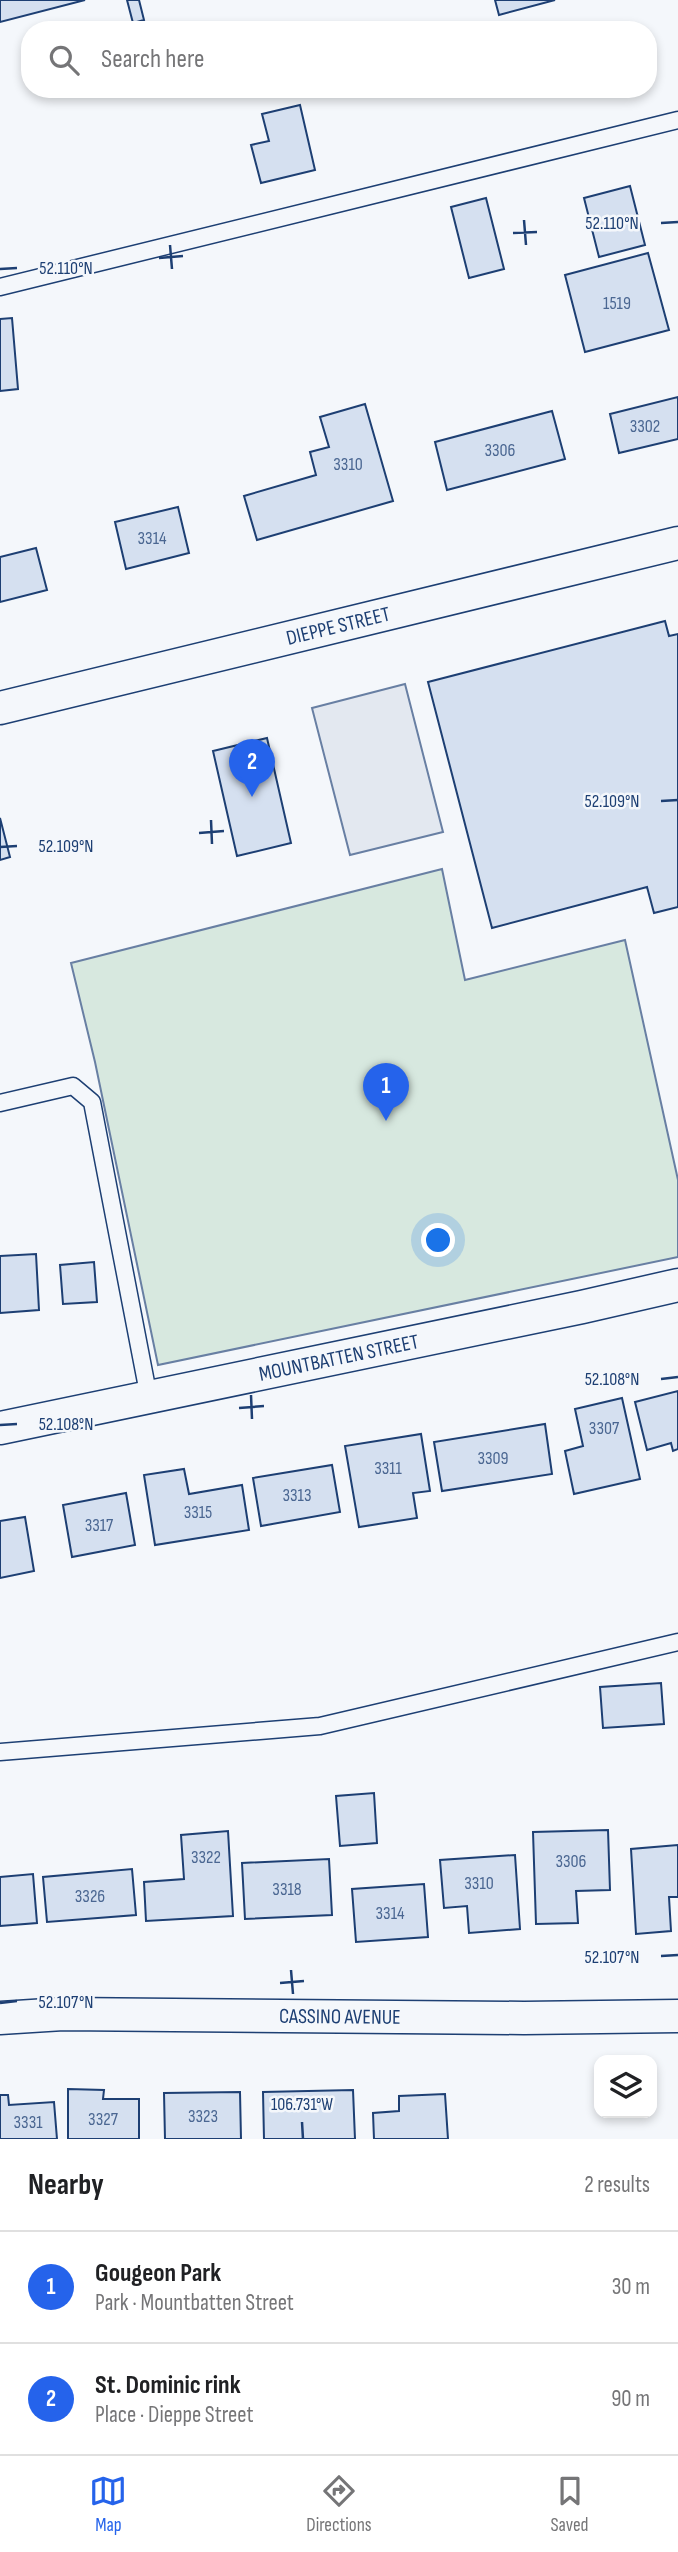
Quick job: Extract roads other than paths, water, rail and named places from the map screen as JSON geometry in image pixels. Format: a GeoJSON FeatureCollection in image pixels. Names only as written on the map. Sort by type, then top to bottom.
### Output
{"type":"FeatureCollection","features":[{"type":"Feature","properties":{"kind":"street","name":"DIEPPE STREET"},"geometry":{"type":"LineString","coordinates":[[0,708],[678,543]]}},
{"type":"Feature","properties":{"kind":"street","name":"MOUNTBATTEN STREET"},"geometry":{"type":"LineString","coordinates":[[0,1428],[678,1285]]}},
{"type":"Feature","properties":{"kind":"street","name":"CASSINO AVENUE"},"geometry":{"type":"LineString","coordinates":[[0,2018],[63,2014],[524,2018],[678,2016]]}},
{"type":"Feature","properties":{"kind":"lane"},"geometry":{"type":"LineString","coordinates":[[0,287],[678,120]]}},
{"type":"Feature","properties":{"kind":"lane"},"geometry":{"type":"LineString","coordinates":[[0,1103],[73,1086],[92,1102],[149,1398]]}},
{"type":"Feature","properties":{"kind":"lane"},"geometry":{"type":"LineString","coordinates":[[0,1752],[320,1726],[678,1642]]}},
{"type":"Feature","properties":{"kind":"place","name":"St. Dominic rink"},"geometry":{"type":"Point","coordinates":[252,797]}},
{"type":"Feature","properties":{"kind":"place","name":"Gougeon Park"},"geometry":{"type":"Point","coordinates":[386,1121]}}]}
